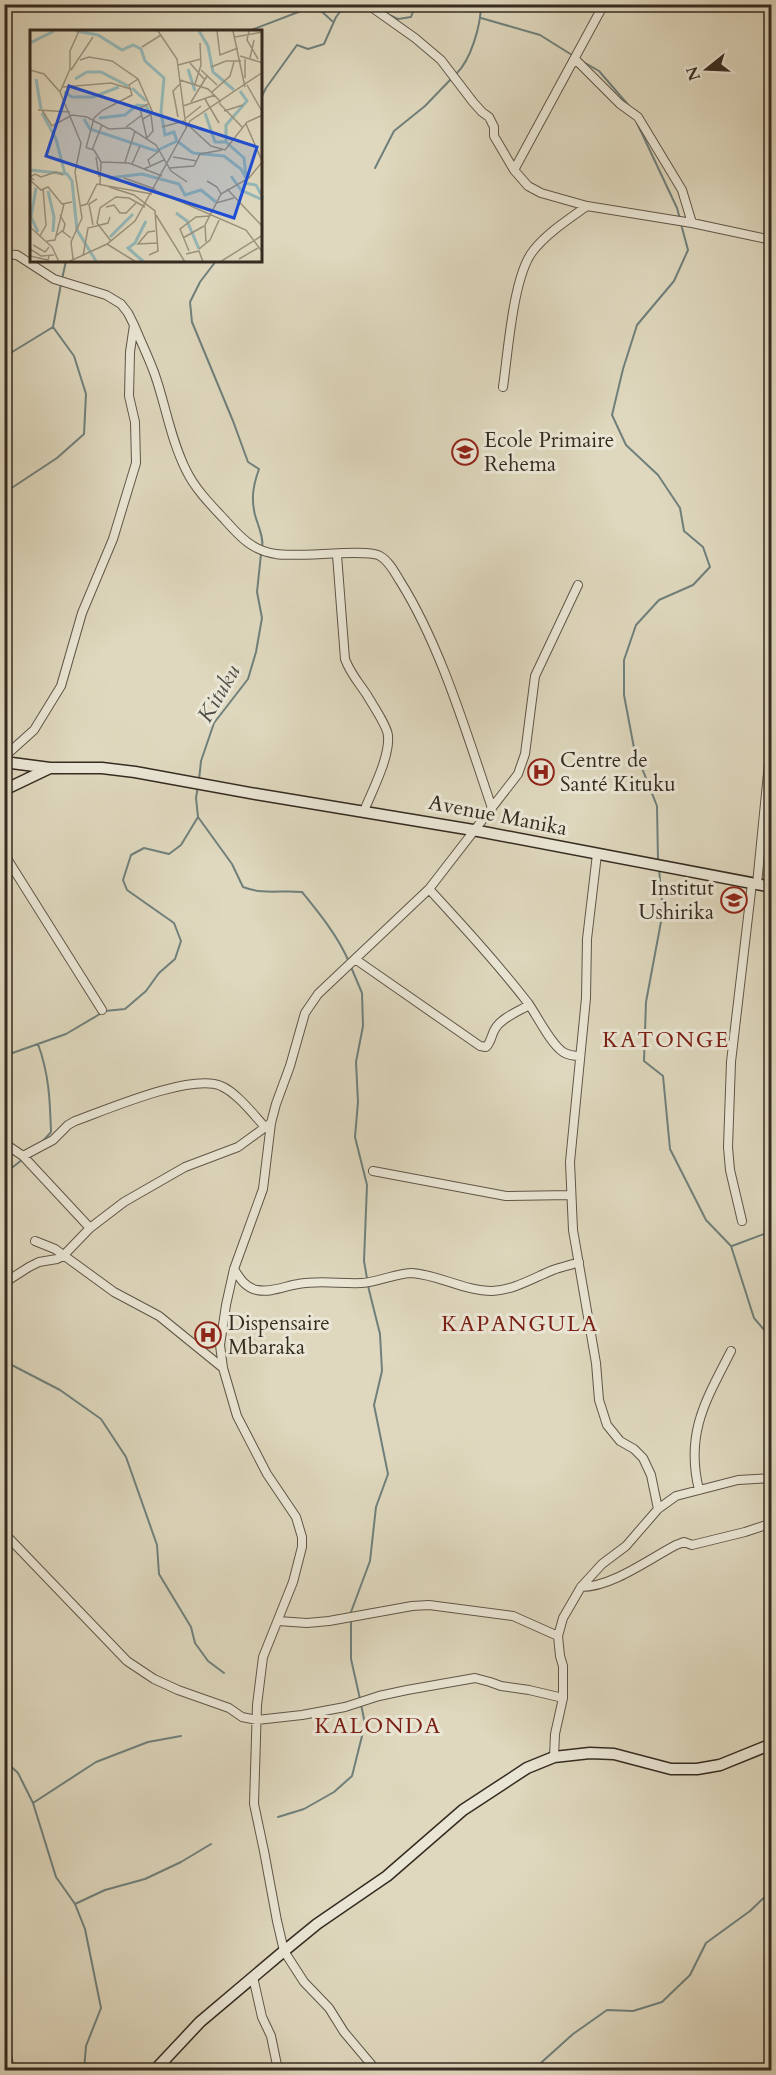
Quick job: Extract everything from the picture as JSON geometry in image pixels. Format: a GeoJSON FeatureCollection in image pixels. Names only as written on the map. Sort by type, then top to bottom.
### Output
{"type":"FeatureCollection","features":[{"type":"Feature","properties":{"kind":"street"},"geometry":{"type":"LineString","coordinates":[[4,13],[14,4]]}},
{"type":"Feature","properties":{"kind":"street"},"geometry":{"type":"LineString","coordinates":[[368,4],[441,60],[473,102],[489,117],[494,127],[494,136],[514,170],[528,186],[541,193],[587,206],[692,223],[771,240]]}},
{"type":"Feature","properties":{"kind":"street"},"geometry":{"type":"LineString","coordinates":[[514,170],[604,4]]}},
{"type":"Feature","properties":{"kind":"street"},"geometry":{"type":"LineString","coordinates":[[575,59],[620,104],[638,117],[682,190],[692,223]]}},
{"type":"Feature","properties":{"kind":"street"},"geometry":{"type":"LineString","coordinates":[[503,387],[516,297],[524,266],[534,250],[587,206]]}},
{"type":"Feature","properties":{"kind":"street"},"geometry":{"type":"LineString","coordinates":[[4,254],[17,255],[54,279],[106,296],[121,304],[134,325],[155,375],[171,433],[186,472],[205,498],[249,544],[263,552],[279,555],[364,553],[380,555],[392,568],[407,592],[445,676],[492,808]]}},
{"type":"Feature","properties":{"kind":"street"},"geometry":{"type":"LineString","coordinates":[[4,760],[34,730],[61,687],[82,613],[113,539],[136,463],[135,422],[129,396],[130,352],[134,325]]}},
{"type":"Feature","properties":{"kind":"street"},"geometry":{"type":"LineString","coordinates":[[337,555],[345,659],[349,670],[385,725],[388,734],[388,746],[364,811]]}},
{"type":"Feature","properties":{"kind":"street"},"geometry":{"type":"LineString","coordinates":[[376,2070],[344,2032],[329,2008],[304,1982],[284,1951],[254,1804],[258,1693],[263,1657],[293,1582],[302,1547],[296,1517],[267,1474],[243,1430],[234,1406],[223,1368],[220,1345],[222,1328],[234,1269],[263,1189],[268,1125],[291,1066],[305,1013],[318,994],[429,889],[518,774],[525,754],[535,676],[578,585]]}},
{"type":"Feature","properties":{"kind":"street"},"geometry":{"type":"LineString","coordinates":[[742,1221],[730,1170],[728,1147],[732,1051],[755,884],[771,734]]}},
{"type":"Feature","properties":{"kind":"street","name":"Avenue Manika"},"geometry":{"type":"LineString","coordinates":[[4,760],[50,768],[102,768],[189,782],[473,830],[771,887]]}},
{"type":"Feature","properties":{"kind":"street"},"geometry":{"type":"LineString","coordinates":[[4,790],[50,768]]}},
{"type":"Feature","properties":{"kind":"street"},"geometry":{"type":"LineString","coordinates":[[4,854],[102,1010]]}},
{"type":"Feature","properties":{"kind":"street"},"geometry":{"type":"LineString","coordinates":[[597,854],[588,928],[586,998],[570,1162],[573,1230],[596,1363],[599,1400],[607,1425],[620,1441],[644,1458],[651,1475],[658,1509]]}},
{"type":"Feature","properties":{"kind":"street"},"geometry":{"type":"LineString","coordinates":[[429,889],[490,956],[563,1052],[580,1056]]}},
{"type":"Feature","properties":{"kind":"street"},"geometry":{"type":"LineString","coordinates":[[355,959],[480,1046],[486,1047],[495,1029],[504,1020],[529,1005]]}},
{"type":"Feature","properties":{"kind":"street"},"geometry":{"type":"LineString","coordinates":[[23,1156],[53,1140],[75,1121],[178,1086],[211,1084],[222,1086],[268,1125]]}},
{"type":"Feature","properties":{"kind":"street"},"geometry":{"type":"LineString","coordinates":[[4,1283],[29,1267],[63,1256],[90,1227],[124,1202],[185,1167],[229,1152],[268,1125]]}},
{"type":"Feature","properties":{"kind":"street"},"geometry":{"type":"LineString","coordinates":[[4,1143],[23,1156],[90,1227]]}},
{"type":"Feature","properties":{"kind":"street"},"geometry":{"type":"LineString","coordinates":[[373,1171],[506,1196],[571,1195]]}},
{"type":"Feature","properties":{"kind":"street"},"geometry":{"type":"LineString","coordinates":[[35,1241],[48,1245],[114,1292],[159,1316],[223,1368]]}},
{"type":"Feature","properties":{"kind":"street"},"geometry":{"type":"LineString","coordinates":[[234,1269],[242,1282],[257,1290],[274,1290],[312,1282],[372,1282],[409,1273],[491,1291],[513,1288],[556,1269],[579,1262]]}},
{"type":"Feature","properties":{"kind":"street"},"geometry":{"type":"LineString","coordinates":[[699,1490],[694,1469],[694,1444],[703,1407],[730,1351]]}},
{"type":"Feature","properties":{"kind":"street"},"geometry":{"type":"LineString","coordinates":[[554,1757],[555,1734],[563,1698],[563,1666],[558,1636],[563,1618],[581,1587],[602,1564],[626,1546],[658,1509],[676,1496],[738,1480],[771,1478]]}},
{"type":"Feature","properties":{"kind":"street"},"geometry":{"type":"LineString","coordinates":[[581,1587],[594,1587],[612,1581],[684,1542],[692,1545],[771,1523]]}},
{"type":"Feature","properties":{"kind":"street"},"geometry":{"type":"LineString","coordinates":[[4,1533],[127,1661],[154,1679],[229,1708],[242,1717],[257,1720],[345,1707],[388,1694],[475,1678],[501,1686],[529,1689],[563,1698]]}},
{"type":"Feature","properties":{"kind":"street"},"geometry":{"type":"LineString","coordinates":[[278,1621],[307,1623],[329,1621],[429,1605],[513,1616],[558,1636]]}},
{"type":"Feature","properties":{"kind":"street"},"geometry":{"type":"LineString","coordinates":[[155,2070],[200,2022],[317,1924],[387,1876],[463,1810],[527,1768],[554,1757],[590,1753],[614,1754],[671,1769],[697,1769],[720,1765],[771,1744]]}},
{"type":"Feature","properties":{"kind":"street"},"geometry":{"type":"LineString","coordinates":[[253,1977],[262,2017],[272,2036],[278,2070]]}},
{"type":"Feature","properties":{"kind":"street"},"geometry":{"type":"LineString","coordinates":[[4,2041],[10,2070]]}},
{"type":"Feature","properties":{"kind":"waterway","name":"Kituku"},"geometry":{"type":"LineString","coordinates":[[387,14],[398,19],[411,17],[416,4]]}},
{"type":"Feature","properties":{"kind":"waterway"},"geometry":{"type":"LineString","coordinates":[[456,74],[466,60],[474,42],[481,4]]}},
{"type":"Feature","properties":{"kind":"waterway","name":"Kituku"},"geometry":{"type":"LineString","coordinates":[[262,96],[297,45],[308,49],[324,44],[336,17],[344,7],[368,8]]}},
{"type":"Feature","properties":{"kind":"waterway"},"geometry":{"type":"LineString","coordinates":[[251,30],[301,11],[318,8],[332,21]]}},
{"type":"Feature","properties":{"kind":"waterway"},"geometry":{"type":"LineString","coordinates":[[481,18],[540,35],[572,55]]}},
{"type":"Feature","properties":{"kind":"waterway"},"geometry":{"type":"LineString","coordinates":[[580,60],[599,71],[630,107]]}},
{"type":"Feature","properties":{"kind":"waterway"},"geometry":{"type":"LineString","coordinates":[[375,168],[394,131],[425,106],[452,78]]}},
{"type":"Feature","properties":{"kind":"waterway"},"geometry":{"type":"LineString","coordinates":[[637,123],[680,219]]}},
{"type":"Feature","properties":{"kind":"waterway"},"geometry":{"type":"LineString","coordinates":[[658,861],[657,806],[634,748],[624,695],[624,660],[636,625],[659,600],[693,585],[710,567],[703,547],[684,531],[680,508],[658,475],[626,445],[612,415],[637,325],[674,281],[688,250],[681,224]]}},
{"type":"Feature","properties":{"kind":"waterway"},"geometry":{"type":"LineString","coordinates":[[62,279],[66,262]]}},
{"type":"Feature","properties":{"kind":"waterway","name":"Kituku"},"geometry":{"type":"LineString","coordinates":[[215,262],[200,282],[190,302],[192,322],[248,462],[259,469],[253,503],[262,548]]}},
{"type":"Feature","properties":{"kind":"waterway"},"geometry":{"type":"LineString","coordinates":[[4,493],[57,458],[84,434],[86,394],[74,356],[53,327],[61,284]]}},
{"type":"Feature","properties":{"kind":"waterway"},"geometry":{"type":"LineString","coordinates":[[4,357],[53,327]]}},
{"type":"Feature","properties":{"kind":"waterway","name":"Kituku"},"geometry":{"type":"LineString","coordinates":[[199,780],[201,761],[214,723],[248,679],[256,652],[262,618],[257,592],[261,554]]}},
{"type":"Feature","properties":{"kind":"waterway","name":"Kituku"},"geometry":{"type":"LineString","coordinates":[[4,1056],[66,1034],[105,1011],[125,1009],[146,991],[159,973],[175,959],[181,941],[174,923],[127,890],[123,880],[131,855],[144,848],[169,854],[181,845],[198,817],[196,798],[198,786]]}},
{"type":"Feature","properties":{"kind":"waterway"},"geometry":{"type":"LineString","coordinates":[[198,817],[232,864],[243,887],[265,892],[302,892],[334,934],[349,962]]}},
{"type":"Feature","properties":{"kind":"waterway"},"geometry":{"type":"LineString","coordinates":[[659,869],[663,911],[646,1002],[644,1061],[663,1076],[670,1149],[706,1220],[731,1246],[754,1318],[772,1339]]}},
{"type":"Feature","properties":{"kind":"waterway"},"geometry":{"type":"LineString","coordinates":[[351,967],[362,993],[363,1026],[356,1062],[358,1102],[355,1137],[367,1185],[364,1261],[380,1334],[382,1371],[374,1405],[388,1474],[376,1507],[370,1561],[351,1612],[351,1659],[360,1699]]}},
{"type":"Feature","properties":{"kind":"waterway"},"geometry":{"type":"LineString","coordinates":[[38,1044],[47,1077],[50,1109],[51,1132],[43,1141]]}},
{"type":"Feature","properties":{"kind":"waterway"},"geometry":{"type":"LineString","coordinates":[[4,1174],[23,1159]]}},
{"type":"Feature","properties":{"kind":"waterway"},"geometry":{"type":"LineString","coordinates":[[732,1246],[772,1231]]}},
{"type":"Feature","properties":{"kind":"waterway"},"geometry":{"type":"LineString","coordinates":[[4,1361],[60,1390],[101,1419],[126,1457],[157,1545],[159,1574],[191,1627],[195,1643],[208,1661],[224,1673]]}},
{"type":"Feature","properties":{"kind":"waterway"},"geometry":{"type":"LineString","coordinates":[[278,1817],[304,1809],[334,1792],[352,1776],[365,1724],[361,1704]]}},
{"type":"Feature","properties":{"kind":"waterway"},"geometry":{"type":"LineString","coordinates":[[33,1803],[96,1762],[148,1742],[181,1736]]}},
{"type":"Feature","properties":{"kind":"waterway"},"geometry":{"type":"LineString","coordinates":[[4,1760],[18,1773],[33,1803],[56,1877],[75,1904],[85,1929],[101,2008],[86,2046],[84,2070]]}},
{"type":"Feature","properties":{"kind":"waterway"},"geometry":{"type":"LineString","coordinates":[[75,1904],[105,1890],[145,1879],[181,1862],[211,1844]]}},
{"type":"Feature","properties":{"kind":"waterway"},"geometry":{"type":"LineString","coordinates":[[533,2070],[573,2034],[607,2010],[633,2011],[662,2002],[690,1975],[706,1943],[750,1911],[772,1890]]}},
{"type":"Feature","properties":{"kind":"place","name":"Ecole Primaire Rehema"},"geometry":{"type":"Point","coordinates":[465,452]}},
{"type":"Feature","properties":{"kind":"place","name":"Centre de Santé Kituku"},"geometry":{"type":"Point","coordinates":[541,772]}},
{"type":"Feature","properties":{"kind":"place","name":"Institut Ushirika"},"geometry":{"type":"Point","coordinates":[734,900]}},
{"type":"Feature","properties":{"kind":"place","name":"Dispensaire Mbaraka"},"geometry":{"type":"Point","coordinates":[208,1335]}},
{"type":"Feature","properties":{"kind":"district","name":"KATONGE"},"geometry":{"type":"Point","coordinates":[666,1039]}},
{"type":"Feature","properties":{"kind":"district","name":"KAPANGULA"},"geometry":{"type":"Point","coordinates":[520,1323]}},
{"type":"Feature","properties":{"kind":"district","name":"KALONDA"},"geometry":{"type":"Point","coordinates":[378,1725]}}]}
